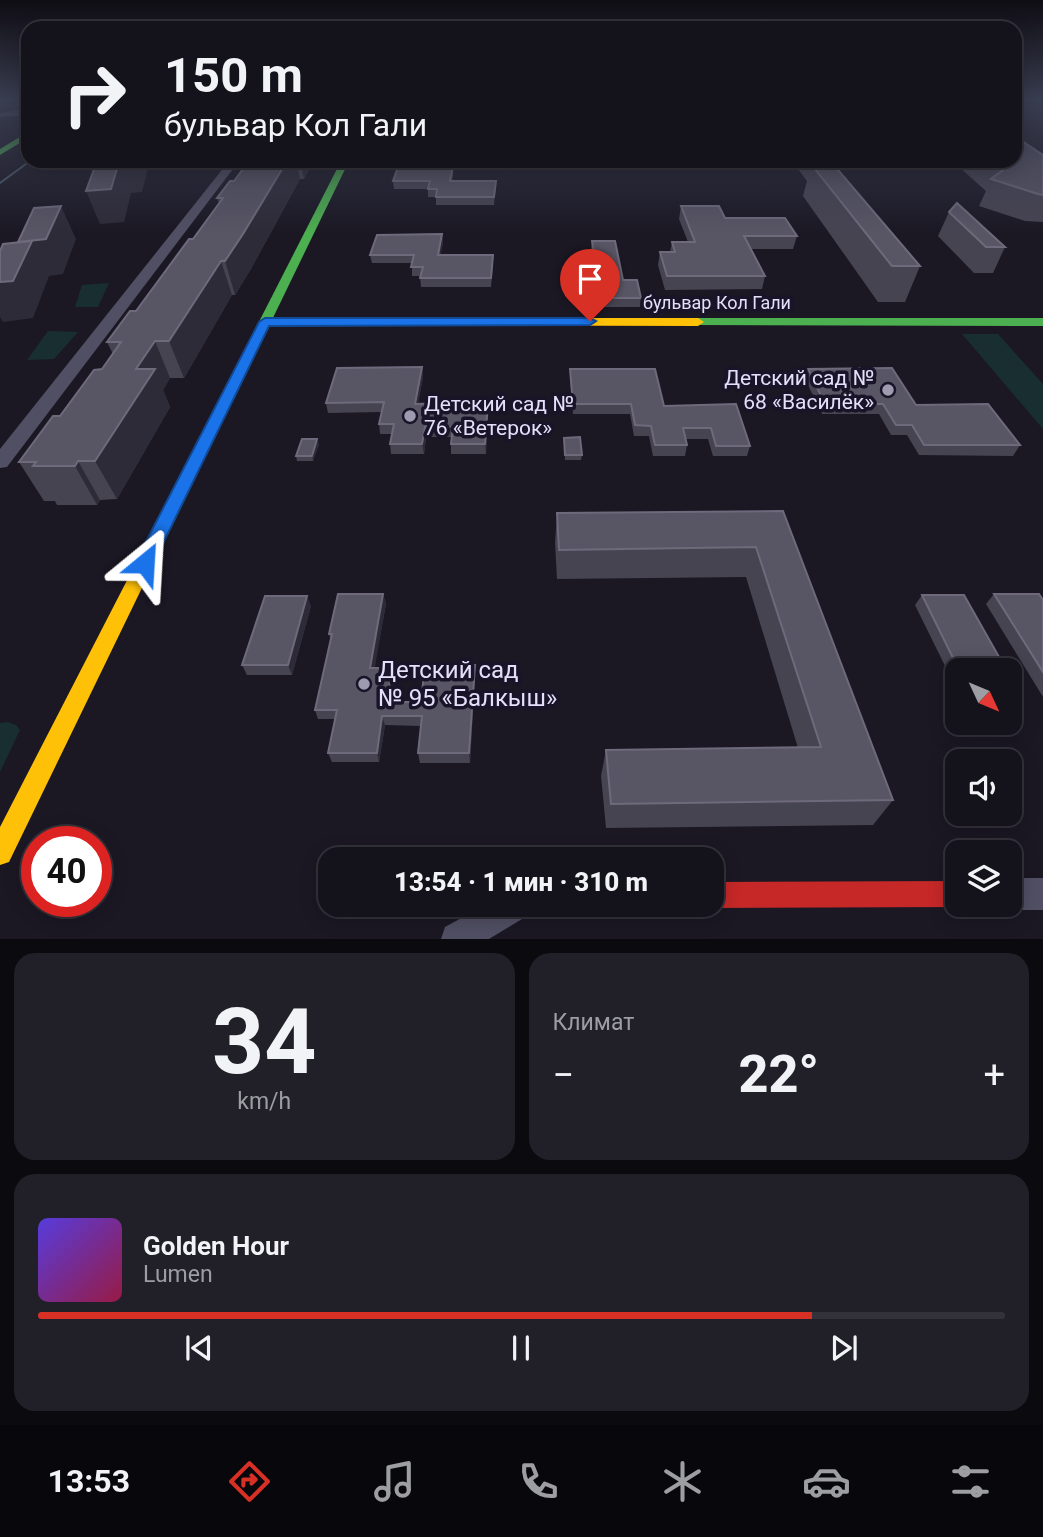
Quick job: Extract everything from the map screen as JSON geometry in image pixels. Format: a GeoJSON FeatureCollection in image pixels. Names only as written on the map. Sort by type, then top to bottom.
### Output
{"type":"FeatureCollection","features":[{"type":"Feature","properties":{"kind":"street"},"geometry":{"type":"LineString","coordinates":[[0,462],[229,168]]}},
{"type":"Feature","properties":{"kind":"street"},"geometry":{"type":"LineString","coordinates":[[0,853],[342,168]]}},
{"type":"Feature","properties":{"kind":"street","name":"бульвар Кол Гали"},"geometry":{"type":"LineString","coordinates":[[265,322],[1043,322]]}},
{"type":"Feature","properties":{"kind":"street"},"geometry":{"type":"LineString","coordinates":[[724,895],[945,894]]}},
{"type":"Feature","properties":{"kind":"street"},"geometry":{"type":"LineString","coordinates":[[1022,894],[1043,894]]}},
{"type":"Feature","properties":{"kind":"street"},"geometry":{"type":"LineString","coordinates":[[457,939],[495,917]]}},
{"type":"Feature","properties":{"kind":"green space"},"geometry":{"type":"Polygon","coordinates":[[[109,283],[98,307],[75,307],[82,285],[109,283]]]}},
{"type":"Feature","properties":{"kind":"green space"},"geometry":{"type":"Polygon","coordinates":[[[48,331],[78,332],[54,359],[27,360],[48,331]]]}},
{"type":"Feature","properties":{"kind":"green space"},"geometry":{"type":"Polygon","coordinates":[[[962,334],[998,334],[1043,384],[1043,429],[962,334]]]}},
{"type":"Feature","properties":{"kind":"green space"},"geometry":{"type":"Polygon","coordinates":[[[8,722],[20,730],[0,772],[0,723],[8,722]]]}},
{"type":"Feature","properties":{"kind":"building"},"geometry":{"type":"Polygon","coordinates":[[[1022,145],[1028,145],[1043,155],[1043,195],[991,179],[1003,170],[1001,168],[1022,168],[1022,145]]]}},
{"type":"Feature","properties":{"kind":"building"},"geometry":{"type":"Polygon","coordinates":[[[95,168],[117,168],[111,189],[86,191],[95,168]]]}},
{"type":"Feature","properties":{"kind":"building"},"geometry":{"type":"Polygon","coordinates":[[[244,168],[283,168],[243,234],[225,261],[221,261],[169,341],[155,341],[136,369],[155,369],[95,461],[78,461],[75,466],[33,466],[36,462],[19,462],[53,416],[60,416],[94,370],[102,369],[121,342],[107,342],[130,311],[136,311],[189,239],[193,239],[223,198],[217,198],[230,181],[234,181],[244,168]]]}},
{"type":"Feature","properties":{"kind":"building"},"geometry":{"type":"Polygon","coordinates":[[[398,168],[453,168],[450,181],[496,181],[494,197],[436,197],[437,189],[428,189],[430,181],[393,181],[398,168]]]}},
{"type":"Feature","properties":{"kind":"building"},"geometry":{"type":"Polygon","coordinates":[[[814,168],[836,168],[920,266],[892,266],[814,168]]]}},
{"type":"Feature","properties":{"kind":"building"},"geometry":{"type":"Polygon","coordinates":[[[957,203],[1005,247],[986,247],[949,212],[957,203]]]}},
{"type":"Feature","properties":{"kind":"building"},"geometry":{"type":"Polygon","coordinates":[[[61,206],[46,239],[18,242],[34,208],[61,206]]]}},
{"type":"Feature","properties":{"kind":"building"},"geometry":{"type":"Polygon","coordinates":[[[681,206],[719,206],[725,218],[785,218],[797,236],[744,236],[765,276],[667,276],[660,252],[675,252],[672,242],[695,242],[681,206]]]}},
{"type":"Feature","properties":{"kind":"building"},"geometry":{"type":"Polygon","coordinates":[[[442,234],[438,255],[493,255],[491,278],[420,278],[423,267],[411,267],[414,255],[370,255],[377,235],[442,234]]]}},
{"type":"Feature","properties":{"kind":"building"},"geometry":{"type":"Polygon","coordinates":[[[32,241],[13,281],[0,282],[0,251],[3,244],[32,241]]]}},
{"type":"Feature","properties":{"kind":"building"},"geometry":{"type":"Polygon","coordinates":[[[592,241],[615,241],[623,280],[637,280],[641,298],[601,298],[592,241]]]}},
{"type":"Feature","properties":{"kind":"building"},"geometry":{"type":"Polygon","coordinates":[[[422,367],[415,404],[488,402],[485,444],[451,444],[453,427],[425,427],[422,444],[390,444],[394,424],[379,424],[384,402],[326,403],[337,368],[422,367]]]}},
{"type":"Feature","properties":{"kind":"building"},"geometry":{"type":"Polygon","coordinates":[[[892,368],[916,405],[988,404],[1020,445],[924,445],[912,425],[896,425],[883,404],[825,404],[808,369],[892,368]]]}},
{"type":"Feature","properties":{"kind":"building"},"geometry":{"type":"Polygon","coordinates":[[[570,369],[655,369],[664,406],[736,404],[750,446],[716,446],[711,428],[683,428],[687,445],[655,445],[651,426],[635,425],[631,404],[573,404],[570,369]]]}},
{"type":"Feature","properties":{"kind":"building"},"geometry":{"type":"Polygon","coordinates":[[[580,437],[582,455],[565,455],[564,438],[580,437]]]}},
{"type":"Feature","properties":{"kind":"building"},"geometry":{"type":"Polygon","coordinates":[[[302,439],[317,439],[312,456],[296,456],[302,439]]]}},
{"type":"Feature","properties":{"kind":"building"},"geometry":{"type":"Polygon","coordinates":[[[783,511],[893,800],[611,804],[606,750],[821,747],[756,547],[559,550],[557,513],[783,511]]]}},
{"type":"Feature","properties":{"kind":"building"},"geometry":{"type":"Polygon","coordinates":[[[338,594],[383,594],[370,668],[392,668],[387,702],[421,702],[425,665],[475,665],[469,753],[418,753],[422,716],[382,716],[377,753],[328,753],[337,710],[315,710],[338,594]]]}},
{"type":"Feature","properties":{"kind":"building"},"geometry":{"type":"Polygon","coordinates":[[[994,594],[1039,594],[1043,600],[1043,672],[994,594]]]}},
{"type":"Feature","properties":{"kind":"building"},"geometry":{"type":"Polygon","coordinates":[[[922,595],[964,595],[1000,658],[953,658],[922,595]]]}},
{"type":"Feature","properties":{"kind":"building"},"geometry":{"type":"Polygon","coordinates":[[[265,596],[307,596],[288,665],[242,665],[265,596]]]}},
{"type":"Feature","properties":{"kind":"tram line"},"geometry":{"type":"LineString","coordinates":[[0,183],[21,168]]}},
{"type":"Feature","properties":{"kind":"traffic: fast"},"geometry":{"type":"LineString","coordinates":[[0,153],[12,145]]}},
{"type":"Feature","properties":{"kind":"traffic: fast"},"geometry":{"type":"LineString","coordinates":[[147,559],[342,168]]}},
{"type":"Feature","properties":{"kind":"traffic: fast"},"geometry":{"type":"LineString","coordinates":[[698,322],[1043,322]]}},
{"type":"Feature","properties":{"kind":"traffic: slow"},"geometry":{"type":"LineString","coordinates":[[265,322],[698,322]]}},
{"type":"Feature","properties":{"kind":"traffic: slow"},"geometry":{"type":"LineString","coordinates":[[0,853],[147,559]]}},
{"type":"Feature","properties":{"kind":"traffic: jam"},"geometry":{"type":"LineString","coordinates":[[724,895],[945,894]]}},
{"type":"Feature","properties":{"kind":"place","name":"Детский сад № 68 «Василёк»"},"geometry":{"type":"Point","coordinates":[888,390]}},
{"type":"Feature","properties":{"kind":"place","name":"Детский сад № 76 «Ветерок»"},"geometry":{"type":"Point","coordinates":[410,416]}},
{"type":"Feature","properties":{"kind":"place","name":"Детский сад № 95 «Балкыш»"},"geometry":{"type":"Point","coordinates":[364,684]}},
{"type":"Feature","properties":{"kind":"route"},"geometry":{"type":"LineString","coordinates":[[145,563],[265,322],[590,321]]}}]}
